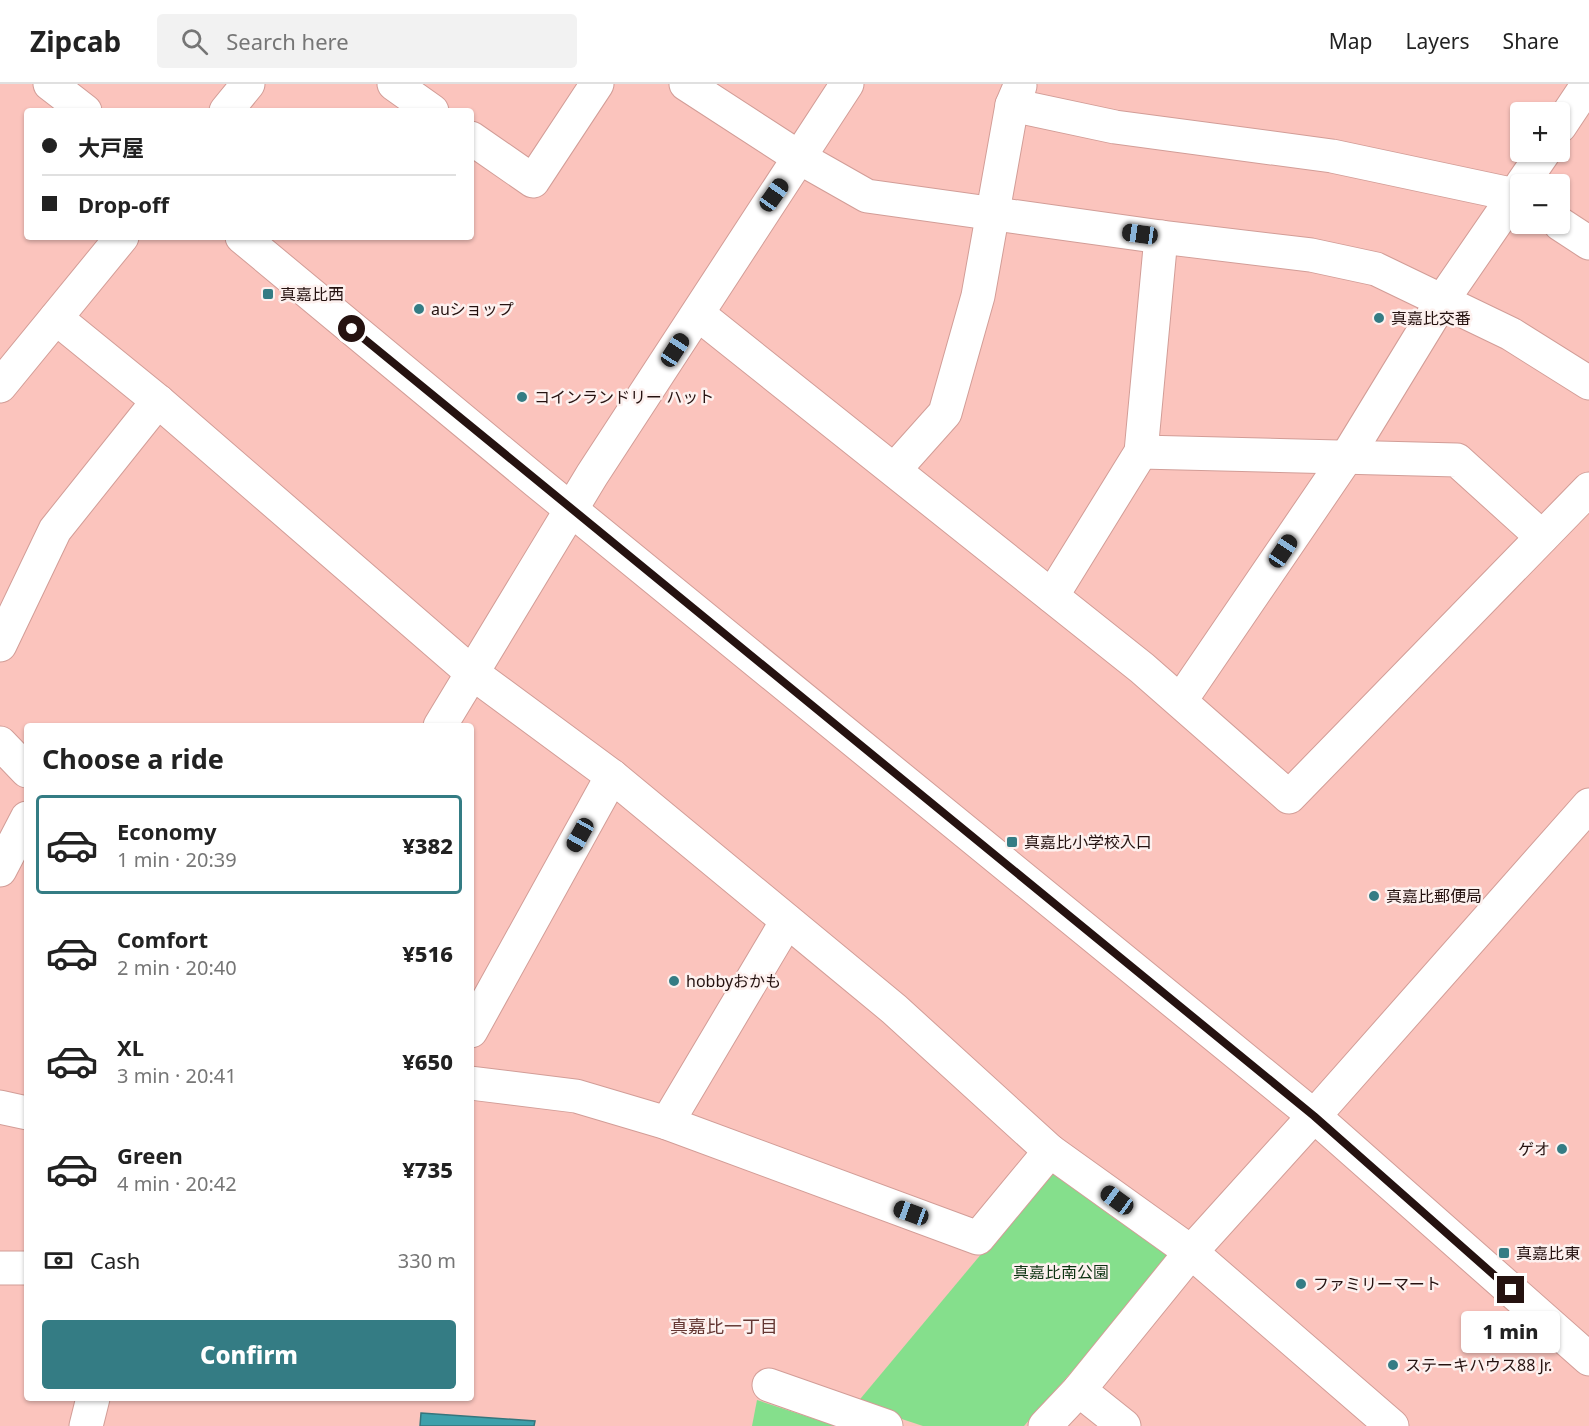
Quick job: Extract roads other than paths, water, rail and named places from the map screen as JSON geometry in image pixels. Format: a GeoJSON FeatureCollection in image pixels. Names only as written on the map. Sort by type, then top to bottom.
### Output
{"type":"FeatureCollection","features":[{"type":"Feature","properties":{"kind":"street"},"geometry":{"type":"LineString","coordinates":[[50,84],[81,108]]}},
{"type":"Feature","properties":{"kind":"street"},"geometry":{"type":"LineString","coordinates":[[228,108],[248,84]]}},
{"type":"Feature","properties":{"kind":"street"},"geometry":{"type":"LineString","coordinates":[[394,84],[428,108]]}},
{"type":"Feature","properties":{"kind":"street"},"geometry":{"type":"LineString","coordinates":[[474,140],[533,181],[597,84]]}},
{"type":"Feature","properties":{"kind":"street"},"geometry":{"type":"LineString","coordinates":[[686,84],[800,158],[867,196],[1161,237],[1311,255],[1376,269],[1511,334],[1589,383]]}},
{"type":"Feature","properties":{"kind":"street"},"geometry":{"type":"LineString","coordinates":[[442,723],[571,509],[847,84]]}},
{"type":"Feature","properties":{"kind":"street"},"geometry":{"type":"LineString","coordinates":[[895,469],[945,413],[978,296],[1016,94],[1115,127],[1332,156],[1510,189]]}},
{"type":"Feature","properties":{"kind":"street"},"geometry":{"type":"LineString","coordinates":[[1181,700],[1346,458],[1442,301],[1510,205]]}},
{"type":"Feature","properties":{"kind":"street"},"geometry":{"type":"LineString","coordinates":[[1570,231],[1589,243]]}},
{"type":"Feature","properties":{"kind":"street"},"geometry":{"type":"LineString","coordinates":[[1052,596],[1141,452],[1161,237]]}},
{"type":"Feature","properties":{"kind":"street"},"geometry":{"type":"LineString","coordinates":[[0,386],[120,240]]}},
{"type":"Feature","properties":{"kind":"street"},"geometry":{"type":"LineString","coordinates":[[246,240],[1314,1116],[1589,1359]]}},
{"type":"Feature","properties":{"kind":"street"},"geometry":{"type":"LineString","coordinates":[[698,314],[895,469],[1181,700],[1289,797],[1589,489]]}},
{"type":"Feature","properties":{"kind":"street"},"geometry":{"type":"LineString","coordinates":[[56,318],[158,401],[471,672],[612,776],[894,1009],[1050,1151],[1191,1252],[1392,1426]]}},
{"type":"Feature","properties":{"kind":"street"},"geometry":{"type":"LineString","coordinates":[[0,645],[55,530],[158,401]]}},
{"type":"Feature","properties":{"kind":"street"},"geometry":{"type":"LineString","coordinates":[[1141,452],[1456,460],[1542,537]]}},
{"type":"Feature","properties":{"kind":"street"},"geometry":{"type":"LineString","coordinates":[[0,743],[24,768]]}},
{"type":"Feature","properties":{"kind":"street"},"geometry":{"type":"LineString","coordinates":[[474,1026],[612,776]]}},
{"type":"Feature","properties":{"kind":"street"},"geometry":{"type":"LineString","coordinates":[[1045,1426],[1079,1390],[1191,1252],[1589,805]]}},
{"type":"Feature","properties":{"kind":"street"},"geometry":{"type":"LineString","coordinates":[[0,870],[24,824]]}},
{"type":"Feature","properties":{"kind":"street"},"geometry":{"type":"LineString","coordinates":[[667,1123],[787,921]]}},
{"type":"Feature","properties":{"kind":"street"},"geometry":{"type":"LineString","coordinates":[[474,1083],[576,1096],[667,1123],[978,1238],[1050,1151]]}},
{"type":"Feature","properties":{"kind":"street"},"geometry":{"type":"LineString","coordinates":[[0,1107],[24,1112]]}},
{"type":"Feature","properties":{"kind":"street"},"geometry":{"type":"LineString","coordinates":[[0,1268],[24,1269]]}},
{"type":"Feature","properties":{"kind":"street"},"geometry":{"type":"LineString","coordinates":[[769,1385],[886,1426]]}},
{"type":"Feature","properties":{"kind":"street"},"geometry":{"type":"LineString","coordinates":[[1079,1390],[1124,1426]]}},
{"type":"Feature","properties":{"kind":"street"},"geometry":{"type":"LineString","coordinates":[[86,1426],[92,1401]]}},
{"type":"Feature","properties":{"kind":"water"},"geometry":{"type":"Polygon","coordinates":[[[421,1413],[535,1421],[534,1426],[420,1426],[421,1413]]]}},
{"type":"Feature","properties":{"kind":"place","name":"真嘉比西"},"geometry":{"type":"Point","coordinates":[268,294]}},
{"type":"Feature","properties":{"kind":"place","name":"auショップ"},"geometry":{"type":"Point","coordinates":[419,309]}},
{"type":"Feature","properties":{"kind":"place","name":"真嘉比交番"},"geometry":{"type":"Point","coordinates":[1379,318]}},
{"type":"Feature","properties":{"kind":"place","name":"コインランドリー ハット"},"geometry":{"type":"Point","coordinates":[522,397]}},
{"type":"Feature","properties":{"kind":"place","name":"真嘉比小学校入口"},"geometry":{"type":"Point","coordinates":[1012,842]}},
{"type":"Feature","properties":{"kind":"place","name":"真嘉比郵便局"},"geometry":{"type":"Point","coordinates":[1374,896]}},
{"type":"Feature","properties":{"kind":"place","name":"hobbyおかも"},"geometry":{"type":"Point","coordinates":[674,981]}},
{"type":"Feature","properties":{"kind":"place","name":"ゲオ"},"geometry":{"type":"Point","coordinates":[1562,1149]}},
{"type":"Feature","properties":{"kind":"place","name":"真嘉比東"},"geometry":{"type":"Point","coordinates":[1504,1253]}},
{"type":"Feature","properties":{"kind":"place","name":"ファミリーマート"},"geometry":{"type":"Point","coordinates":[1301,1284]}},
{"type":"Feature","properties":{"kind":"place","name":"ステーキハウス88 Jr."},"geometry":{"type":"Point","coordinates":[1393,1365]}},
{"type":"Feature","properties":{"kind":"district","name":"真嘉比一丁目"},"geometry":{"type":"Point","coordinates":[724,1326]}},
{"type":"Feature","properties":{"kind":"park label","name":"真嘉比南公園"},"geometry":{"type":"Point","coordinates":[1061,1272]}}]}
